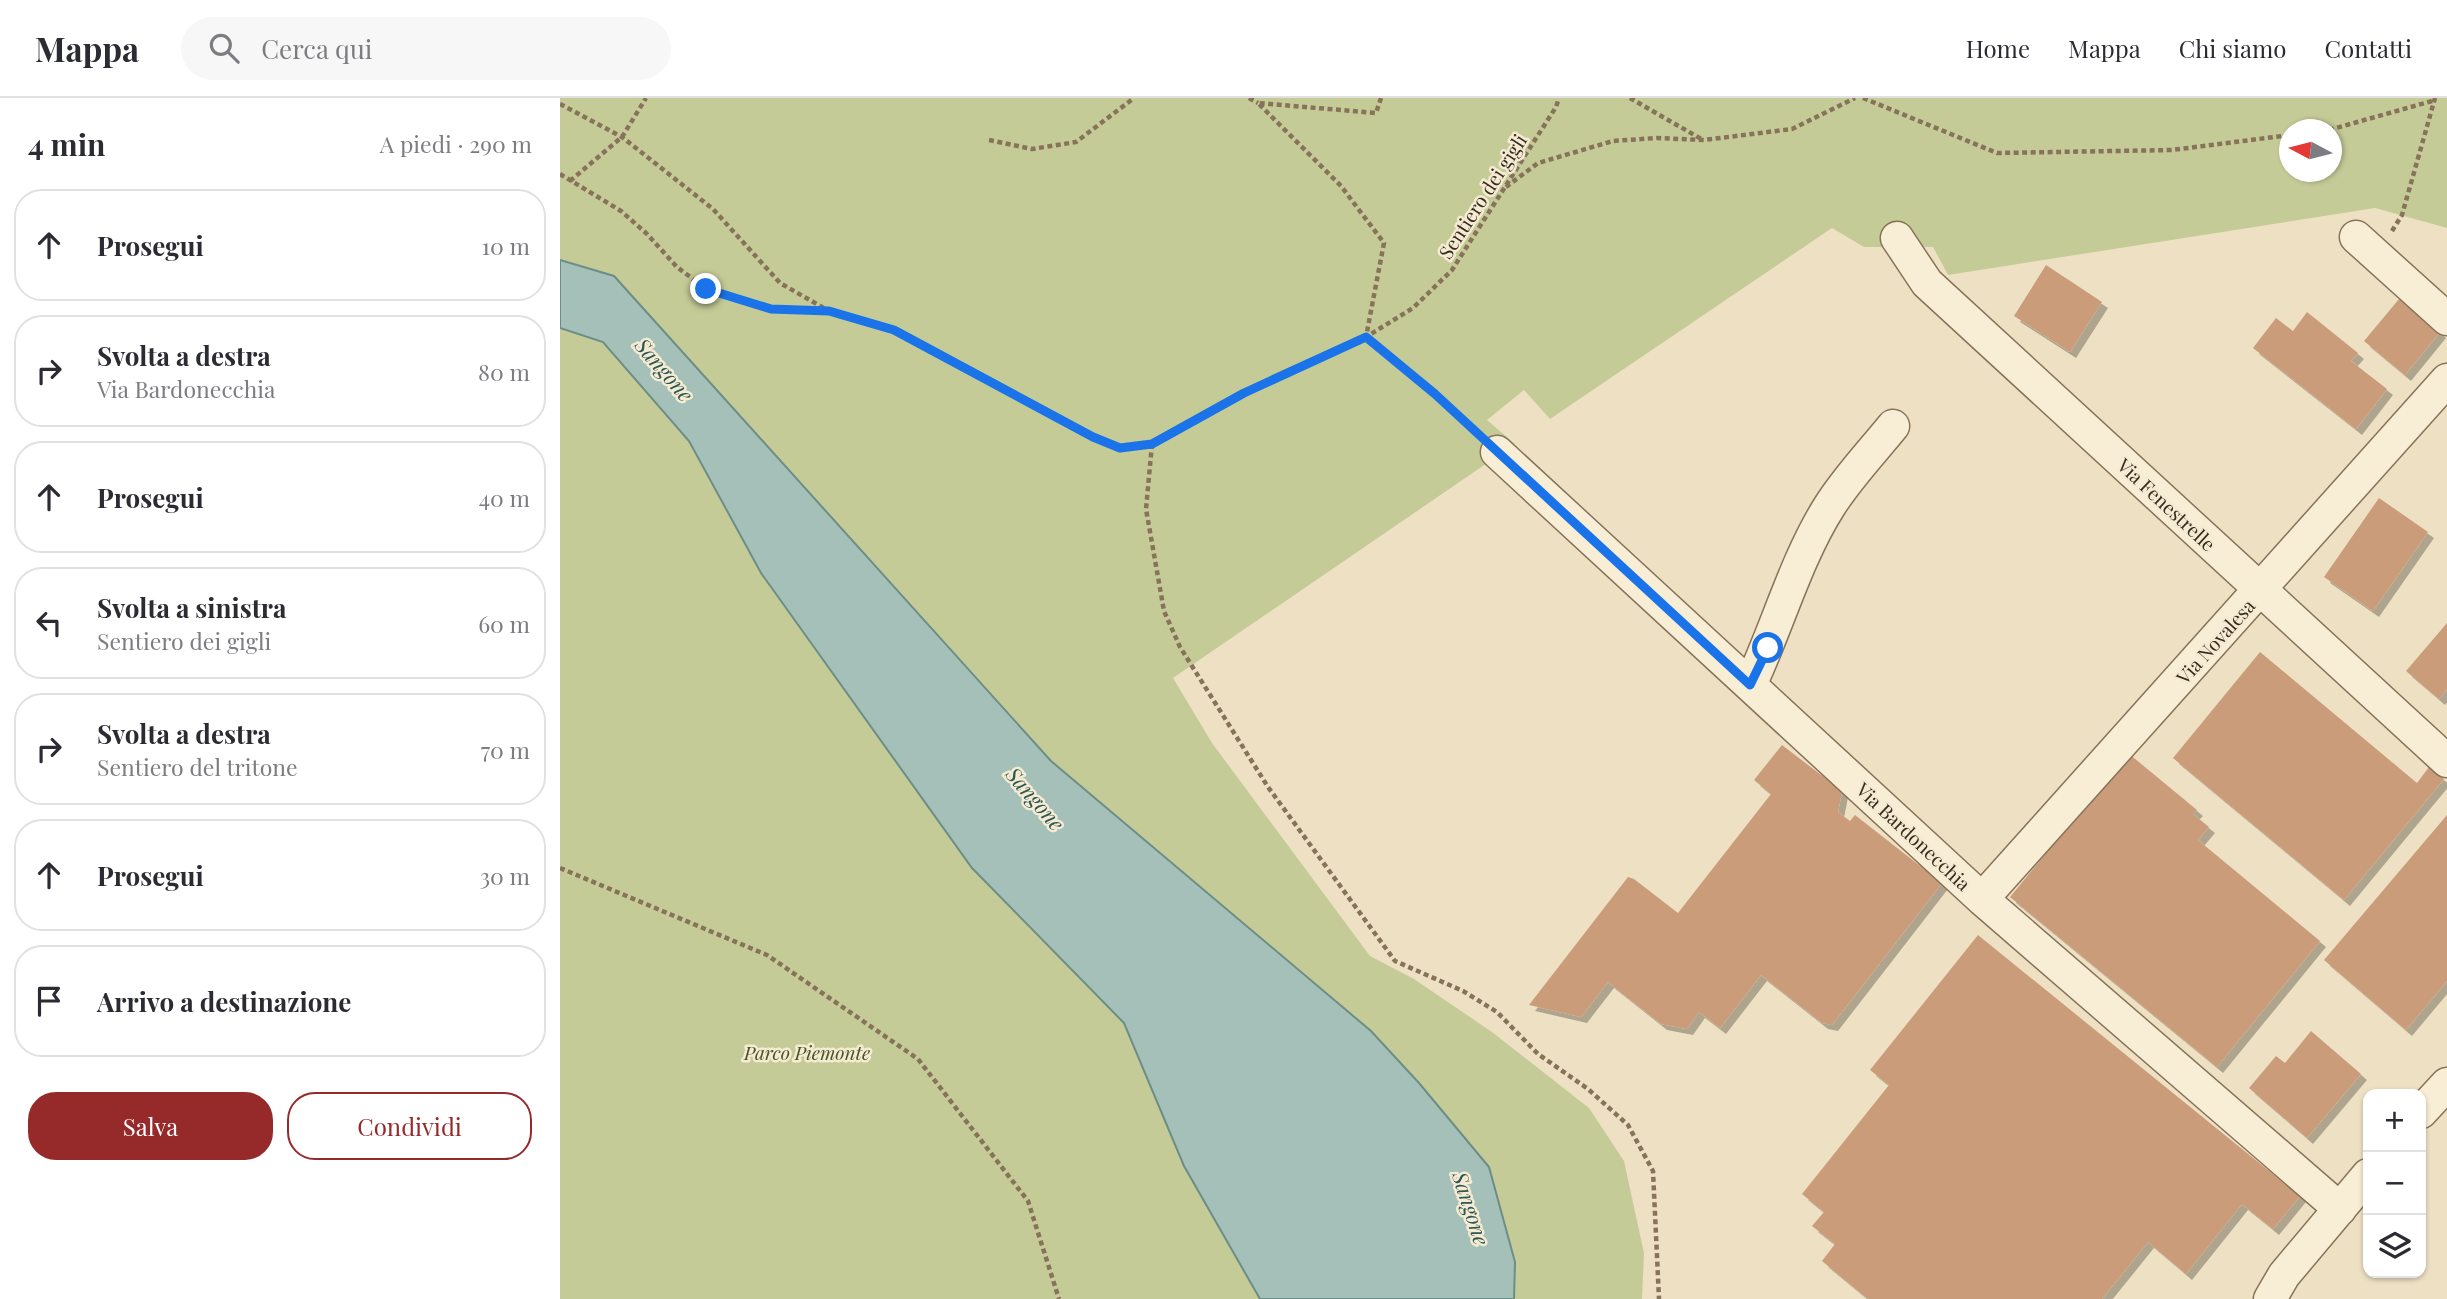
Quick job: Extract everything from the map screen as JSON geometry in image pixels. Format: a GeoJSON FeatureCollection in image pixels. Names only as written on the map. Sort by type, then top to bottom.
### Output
{"type":"FeatureCollection","features":[{"type":"Feature","properties":{"kind":"street","name":"Via Fenestrelle"},"geometry":{"type":"LineString","coordinates":[[1897,238],[1927,283],[2447,761]]}},
{"type":"Feature","properties":{"kind":"street"},"geometry":{"type":"LineString","coordinates":[[2366,246],[2447,319]]}},
{"type":"Feature","properties":{"kind":"street","name":"Via Novalesa"},"geometry":{"type":"LineString","coordinates":[[1982,899],[2447,380]]}},
{"type":"Feature","properties":{"kind":"street"},"geometry":{"type":"LineString","coordinates":[[1750,685],[1768,648],[1810,542],[1829,507],[1893,426]]}},
{"type":"Feature","properties":{"kind":"street","name":"Via Bardonecchia"},"geometry":{"type":"LineString","coordinates":[[1497,452],[1982,899],[2340,1209]]}},
{"type":"Feature","properties":{"kind":"street"},"geometry":{"type":"LineString","coordinates":[[2426,1107],[2447,1084]]}},
{"type":"Feature","properties":{"kind":"street"},"geometry":{"type":"LineString","coordinates":[[2270,1299],[2284,1275],[2363,1181]]}},
{"type":"Feature","properties":{"kind":"path"},"geometry":{"type":"LineString","coordinates":[[570,181],[622,137],[646,98]]}},
{"type":"Feature","properties":{"kind":"path"},"geometry":{"type":"LineString","coordinates":[[989,140],[1032,149],[1076,142],[1134,98]]}},
{"type":"Feature","properties":{"kind":"path"},"geometry":{"type":"LineString","coordinates":[[1249,98],[1258,103],[1341,186],[1384,243],[1366,337],[1435,394],[1497,452]]}},
{"type":"Feature","properties":{"kind":"path"},"geometry":{"type":"LineString","coordinates":[[1258,103],[1376,113],[1381,98]]}},
{"type":"Feature","properties":{"kind":"path","name":"Sentiero dei gigli"},"geometry":{"type":"LineString","coordinates":[[829,311],[894,330],[1093,437],[1120,448],[1152,444],[1244,393],[1366,337],[1413,308],[1452,270],[1556,107],[1559,98]]}},
{"type":"Feature","properties":{"kind":"path"},"geometry":{"type":"LineString","coordinates":[[1630,98],[1704,140]]}},
{"type":"Feature","properties":{"kind":"path"},"geometry":{"type":"LineString","coordinates":[[1503,189],[1538,163],[1613,141],[1657,138],[1704,140],[1792,129],[1855,98]]}},
{"type":"Feature","properties":{"kind":"path"},"geometry":{"type":"LineString","coordinates":[[1863,98],[1997,153],[2172,150],[2279,136]]}},
{"type":"Feature","properties":{"kind":"path"},"geometry":{"type":"LineString","coordinates":[[2342,126],[2434,99]]}},
{"type":"Feature","properties":{"kind":"path"},"geometry":{"type":"LineString","coordinates":[[2366,246],[2402,215],[2434,99]]}},
{"type":"Feature","properties":{"kind":"path"},"geometry":{"type":"LineString","coordinates":[[560,104],[622,137],[713,209],[779,283],[829,311]]}},
{"type":"Feature","properties":{"kind":"path"},"geometry":{"type":"LineString","coordinates":[[560,174],[621,211],[646,233],[677,267],[706,289],[771,309],[829,311]]}},
{"type":"Feature","properties":{"kind":"path"},"geometry":{"type":"LineString","coordinates":[[1152,444],[1146,509],[1164,611],[1181,647],[1268,787],[1395,961],[1463,991],[1497,1012],[1538,1054],[1588,1089],[1628,1125],[1653,1171],[1658,1299]]}},
{"type":"Feature","properties":{"kind":"path"},"geometry":{"type":"LineString","coordinates":[[560,868],[768,955],[918,1059],[1028,1201],[1059,1299]]}},
{"type":"Feature","properties":{"kind":"green space"},"geometry":{"type":"Polygon","coordinates":[[[560,98],[2447,98],[2447,228],[2375,208],[1948,275],[1933,247],[1864,247],[1832,228],[1550,419],[1524,390],[1487,420],[1515,444],[1173,678],[1212,743],[1370,956],[1414,979],[1492,1032],[1589,1108],[1624,1161],[1644,1253],[1642,1299],[1514,1299],[1515,1262],[1371,1031],[1051,761],[614,276],[560,260],[560,98]]]}},
{"type":"Feature","properties":{"kind":"green space","name":"Parco Piemonte"},"geometry":{"type":"Polygon","coordinates":[[[560,328],[603,342],[689,441],[761,573],[972,868],[1124,1023],[1184,1166],[1260,1299],[560,1299],[560,328]]]}},
{"type":"Feature","properties":{"kind":"water","name":"Sangone"},"geometry":{"type":"Polygon","coordinates":[[[560,260],[614,276],[1051,761],[1371,1031],[1419,1083],[1489,1167],[1515,1262],[1514,1299],[1260,1299],[1184,1166],[1124,1023],[972,868],[761,573],[689,441],[603,342],[560,328],[560,260]]]}},
{"type":"Feature","properties":{"kind":"building"},"geometry":{"type":"Polygon","coordinates":[[[2046,265],[2102,302],[2070,352],[2014,316],[2046,265]]]}},
{"type":"Feature","properties":{"kind":"building"},"geometry":{"type":"Polygon","coordinates":[[[2399,299],[2440,332],[2405,375],[2364,341],[2399,299]]]}},
{"type":"Feature","properties":{"kind":"building"},"geometry":{"type":"Polygon","coordinates":[[[2307,312],[2358,353],[2351,361],[2387,389],[2356,429],[2253,348],[2276,318],[2293,331],[2307,312]]]}},
{"type":"Feature","properties":{"kind":"building"},"geometry":{"type":"Polygon","coordinates":[[[2379,498],[2428,532],[2373,611],[2324,577],[2379,498]]]}},
{"type":"Feature","properties":{"kind":"building"},"geometry":{"type":"Polygon","coordinates":[[[2447,623],[2447,689],[2439,699],[2406,671],[2447,623]]]}},
{"type":"Feature","properties":{"kind":"building"},"geometry":{"type":"Polygon","coordinates":[[[2260,652],[2417,783],[2429,767],[2444,779],[2344,900],[2173,758],[2260,652]]]}},
{"type":"Feature","properties":{"kind":"building"},"geometry":{"type":"Polygon","coordinates":[[[1782,745],[1842,791],[1838,812],[1850,821],[1855,815],[1942,883],[1832,1025],[1822,1023],[1761,975],[1720,1028],[1699,1012],[1687,1029],[1661,1024],[1608,982],[1581,1017],[1529,1005],[1628,877],[1678,913],[1771,794],[1754,780],[1782,745]]]}},
{"type":"Feature","properties":{"kind":"building"},"geometry":{"type":"Polygon","coordinates":[[[2128,753],[2197,810],[2193,814],[2209,827],[2198,840],[2320,941],[2217,1067],[2010,897],[2128,753]]]}},
{"type":"Feature","properties":{"kind":"building"},"geometry":{"type":"Polygon","coordinates":[[[2447,815],[2447,981],[2406,1030],[2324,960],[2447,815]]]}},
{"type":"Feature","properties":{"kind":"building"},"geometry":{"type":"Polygon","coordinates":[[[1978,935],[2300,1196],[2273,1229],[2242,1204],[2186,1274],[2148,1242],[2102,1299],[1868,1299],[1822,1261],[1835,1244],[1812,1226],[1824,1212],[1802,1194],[1889,1085],[1870,1070],[1978,935]]]}},
{"type":"Feature","properties":{"kind":"building"},"geometry":{"type":"Polygon","coordinates":[[[2311,1031],[2361,1074],[2307,1138],[2249,1088],[2276,1056],[2285,1063],[2311,1031]]]}},
{"type":"Feature","properties":{"kind":"route"},"geometry":{"type":"LineString","coordinates":[[706,289],[771,309],[829,311],[894,330],[1093,437],[1120,448],[1152,444],[1244,393],[1366,337],[1435,394],[1750,685],[1768,648]]}}]}
